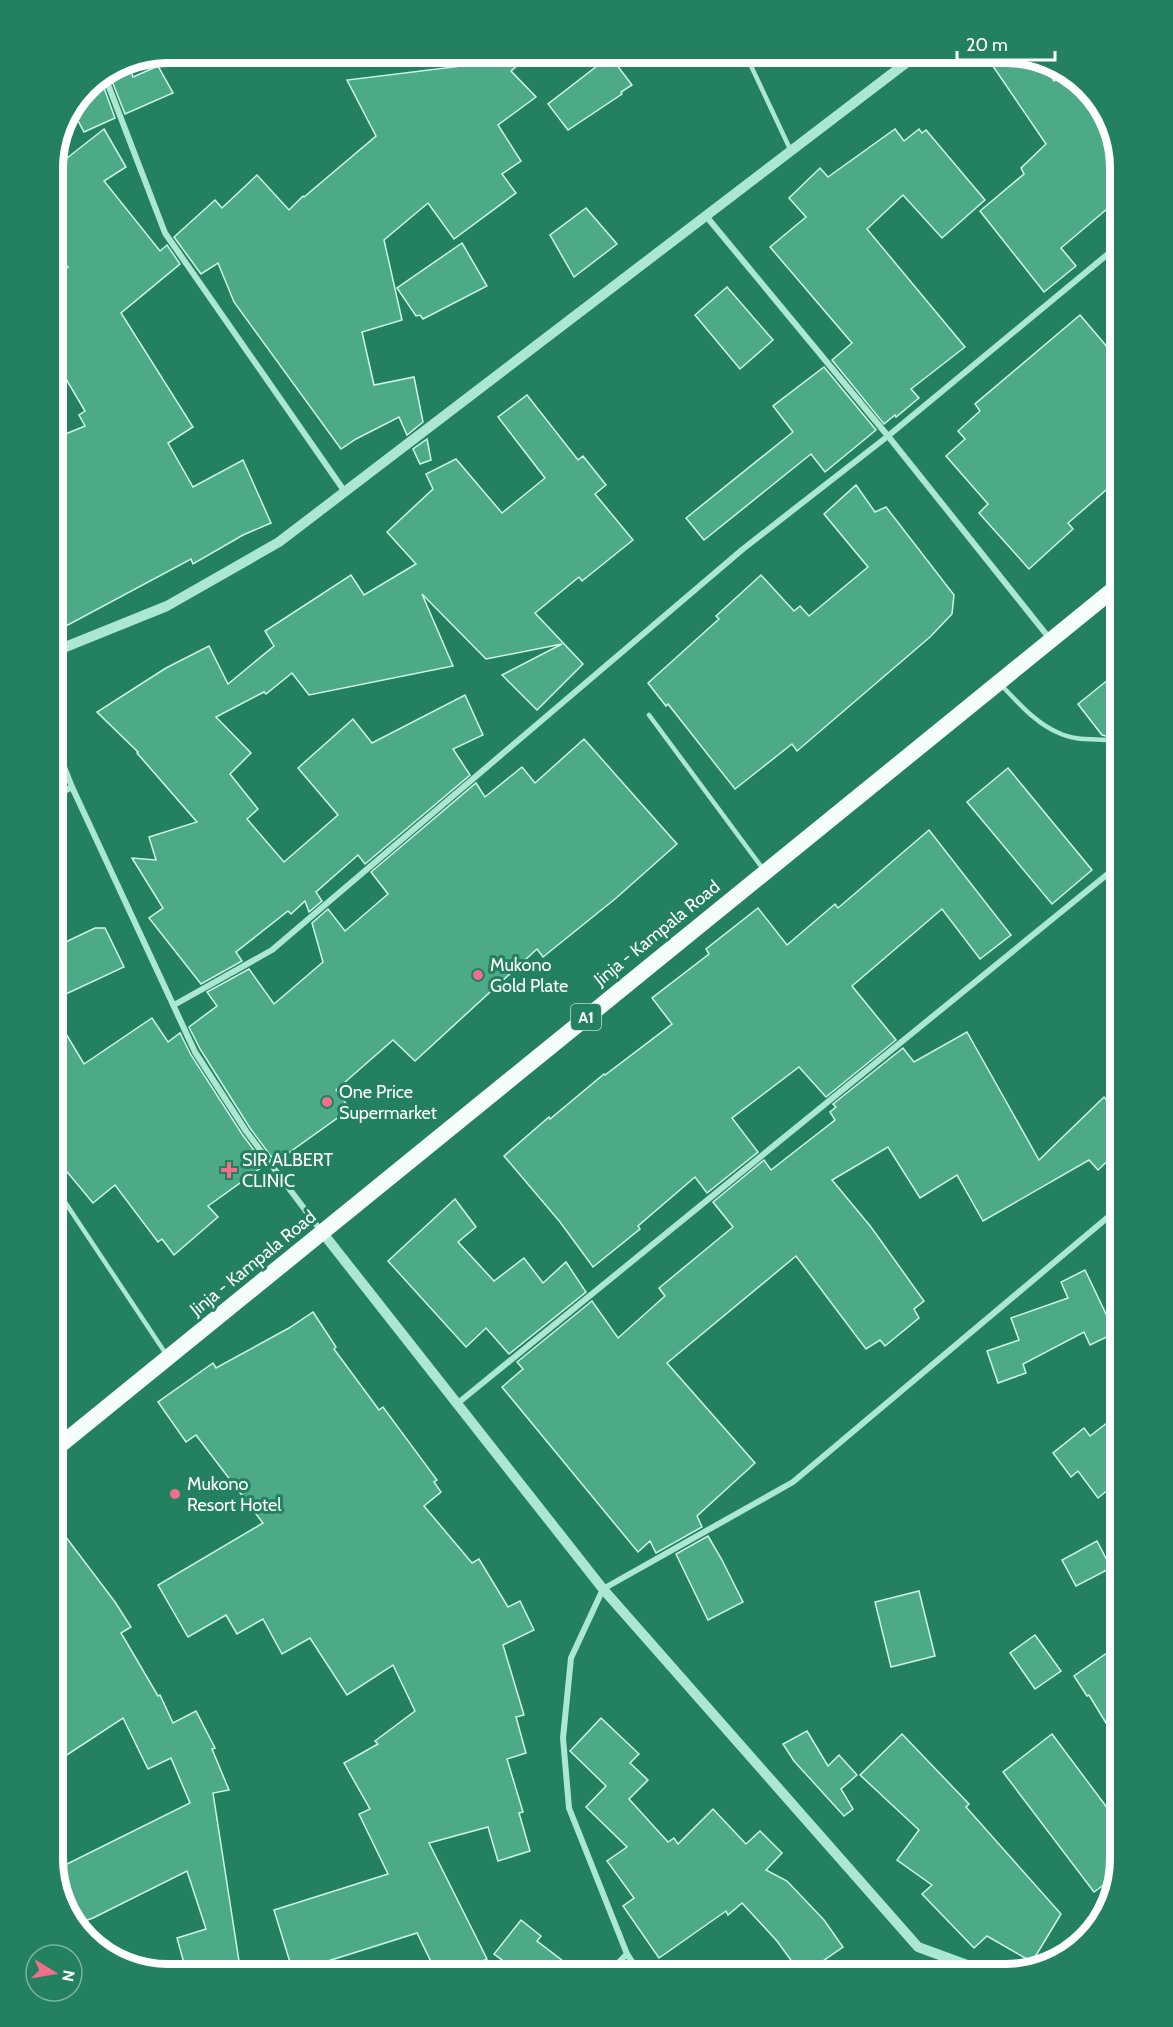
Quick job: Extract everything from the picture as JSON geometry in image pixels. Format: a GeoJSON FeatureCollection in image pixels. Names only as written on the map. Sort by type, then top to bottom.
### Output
{"type":"FeatureCollection","features":[{"type":"Feature","properties":{"kind":"highway","name":"Jinja - Kampala Road"},"geometry":{"type":"LineString","coordinates":[[63,1442],[1050,639],[1110,594]]}},
{"type":"Feature","properties":{"kind":"street"},"geometry":{"type":"LineString","coordinates":[[63,648],[168,606],[279,542],[906,63]]}},
{"type":"Feature","properties":{"kind":"street"},"geometry":{"type":"LineString","coordinates":[[107,83],[165,233],[345,492]]}},
{"type":"Feature","properties":{"kind":"street"},"geometry":{"type":"LineString","coordinates":[[706,216],[888,436],[1050,639]]}},
{"type":"Feature","properties":{"kind":"street"},"geometry":{"type":"LineString","coordinates":[[174,1005],[272,950],[743,549],[888,436],[1110,252]]}},
{"type":"Feature","properties":{"kind":"street"},"geometry":{"type":"LineString","coordinates":[[63,764],[195,1052],[246,1131],[322,1232],[603,1589],[918,1947],[964,1964]]}},
{"type":"Feature","properties":{"kind":"street"},"geometry":{"type":"LineString","coordinates":[[63,791],[72,786]]}},
{"type":"Feature","properties":{"kind":"street"},"geometry":{"type":"LineString","coordinates":[[458,1403],[1110,872]]}},
{"type":"Feature","properties":{"kind":"street"},"geometry":{"type":"LineString","coordinates":[[634,1964],[627,1954],[569,1808],[563,1738],[571,1658],[603,1589],[793,1482],[1110,1215]]}},
{"type":"Feature","properties":{"kind":"street"},"geometry":{"type":"LineString","coordinates":[[617,1964],[627,1954]]}},
{"type":"Feature","properties":{"kind":"lane"},"geometry":{"type":"LineString","coordinates":[[750,63],[791,151]]}},
{"type":"Feature","properties":{"kind":"lane"},"geometry":{"type":"LineString","coordinates":[[998,683],[1041,722],[1059,734],[1081,739],[1106,740]]}},
{"type":"Feature","properties":{"kind":"lane"},"geometry":{"type":"LineString","coordinates":[[649,716],[765,871]]}},
{"type":"Feature","properties":{"kind":"lane"},"geometry":{"type":"LineString","coordinates":[[1106,875],[1110,880]]}},
{"type":"Feature","properties":{"kind":"lane"},"geometry":{"type":"LineString","coordinates":[[63,1198],[168,1357]]}},
{"type":"Feature","properties":{"kind":"building"},"geometry":{"type":"Polygon","coordinates":[[[468,63],[520,63],[511,71],[536,97],[498,125],[521,161],[502,174],[516,193],[454,239],[428,203],[384,240],[402,320],[362,332],[374,385],[414,377],[423,422],[407,435],[399,417],[341,449],[234,302],[218,263],[201,274],[174,237],[215,200],[222,208],[257,175],[289,210],[376,136],[347,80],[470,65],[468,63]]]}},
{"type":"Feature","properties":{"kind":"building"},"geometry":{"type":"Polygon","coordinates":[[[601,63],[615,63],[632,85],[568,130],[548,104],[601,63]]]}},
{"type":"Feature","properties":{"kind":"building"},"geometry":{"type":"Polygon","coordinates":[[[991,63],[1026,65],[1048,73],[1054,81],[1058,78],[1063,81],[1084,99],[1092,110],[1099,121],[1106,141],[1110,168],[1110,206],[1061,248],[1076,266],[1044,292],[980,211],[1024,174],[1021,168],[1046,144],[991,63]]]}},
{"type":"Feature","properties":{"kind":"building"},"geometry":{"type":"Polygon","coordinates":[[[158,66],[173,93],[125,114],[112,80],[130,70],[133,77],[158,66]]]}},
{"type":"Feature","properties":{"kind":"building"},"geometry":{"type":"Polygon","coordinates":[[[103,86],[115,118],[84,132],[77,118],[94,94],[103,86]]]}},
{"type":"Feature","properties":{"kind":"building"},"geometry":{"type":"Polygon","coordinates":[[[104,129],[126,167],[104,181],[160,251],[167,245],[180,264],[121,313],[193,427],[168,443],[193,487],[243,460],[271,523],[243,535],[193,564],[191,559],[63,628],[63,435],[85,426],[79,415],[85,411],[63,374],[63,271],[68,267],[63,260],[63,161],[104,129]]]}},
{"type":"Feature","properties":{"kind":"building"},"geometry":{"type":"Polygon","coordinates":[[[895,129],[904,141],[919,129],[922,133],[926,130],[985,200],[942,238],[903,195],[867,229],[965,347],[911,389],[919,398],[884,424],[832,360],[852,343],[770,247],[806,217],[789,198],[820,168],[828,177],[895,129]]]}},
{"type":"Feature","properties":{"kind":"building"},"geometry":{"type":"Polygon","coordinates":[[[586,208],[617,244],[574,277],[550,235],[586,208]]]}},
{"type":"Feature","properties":{"kind":"building"},"geometry":{"type":"Polygon","coordinates":[[[462,243],[487,286],[423,319],[420,315],[416,316],[397,288],[462,243]]]}},
{"type":"Feature","properties":{"kind":"building"},"geometry":{"type":"Polygon","coordinates":[[[727,287],[773,340],[740,369],[695,315],[727,287]]]}},
{"type":"Feature","properties":{"kind":"building"},"geometry":{"type":"Polygon","coordinates":[[[1080,315],[1110,350],[1110,487],[1068,523],[1073,529],[1029,569],[979,513],[988,504],[946,456],[965,439],[958,431],[980,411],[975,404],[1080,315]]]}},
{"type":"Feature","properties":{"kind":"building"},"geometry":{"type":"Polygon","coordinates":[[[824,367],[876,430],[825,472],[811,454],[704,540],[686,518],[793,432],[773,406],[824,367]]]}},
{"type":"Feature","properties":{"kind":"building"},"geometry":{"type":"Polygon","coordinates":[[[527,395],[578,460],[583,456],[606,485],[595,494],[633,540],[582,581],[579,577],[535,613],[583,664],[537,710],[502,675],[562,644],[486,659],[422,594],[453,666],[309,695],[292,673],[266,694],[264,692],[216,717],[251,753],[230,774],[258,809],[247,819],[284,862],[338,815],[298,768],[353,719],[372,743],[465,695],[483,735],[453,749],[470,775],[365,864],[358,855],[316,892],[322,901],[309,912],[305,901],[291,914],[288,911],[236,952],[242,961],[201,984],[149,918],[163,908],[132,858],[156,860],[149,837],[197,822],[138,752],[97,712],[166,668],[209,646],[228,684],[274,646],[265,631],[351,575],[364,595],[416,564],[387,532],[433,489],[426,474],[456,459],[502,513],[545,478],[498,417],[527,395]]]}},
{"type":"Feature","properties":{"kind":"building"},"geometry":{"type":"Polygon","coordinates":[[[427,439],[431,460],[420,464],[413,449],[427,439]]]}},
{"type":"Feature","properties":{"kind":"building"},"geometry":{"type":"Polygon","coordinates":[[[856,485],[875,512],[886,507],[954,595],[952,614],[930,637],[797,751],[792,744],[735,789],[668,704],[666,706],[648,683],[719,619],[716,616],[761,575],[794,611],[800,606],[809,616],[868,567],[824,514],[856,485]]]}},
{"type":"Feature","properties":{"kind":"building"},"geometry":{"type":"Polygon","coordinates":[[[1109,679],[1110,737],[1102,735],[1078,704],[1109,679]]]}},
{"type":"Feature","properties":{"kind":"building"},"geometry":{"type":"Polygon","coordinates":[[[584,739],[677,844],[615,899],[543,957],[537,949],[415,1061],[393,1040],[336,1090],[350,1109],[287,1154],[284,1151],[273,1159],[250,1128],[200,1049],[189,1027],[217,1006],[207,992],[249,969],[274,1004],[323,962],[312,923],[328,909],[345,931],[388,894],[371,872],[476,783],[485,797],[522,767],[535,783],[584,739]]]}},
{"type":"Feature","properties":{"kind":"building"},"geometry":{"type":"Polygon","coordinates":[[[1008,768],[1092,870],[1052,904],[967,802],[1008,768]]]}},
{"type":"Feature","properties":{"kind":"building"},"geometry":{"type":"Polygon","coordinates":[[[929,830],[1011,935],[980,959],[942,909],[852,986],[896,1040],[826,1097],[799,1067],[732,1118],[758,1152],[707,1193],[695,1177],[638,1226],[640,1229],[593,1267],[560,1222],[504,1156],[549,1117],[550,1119],[604,1074],[672,1024],[652,998],[709,954],[706,949],[758,908],[787,945],[835,904],[838,908],[929,830]]]}},
{"type":"Feature","properties":{"kind":"building"},"geometry":{"type":"Polygon","coordinates":[[[95,928],[105,928],[124,967],[63,995],[63,943],[95,928]]]}},
{"type":"Feature","properties":{"kind":"building"},"geometry":{"type":"Polygon","coordinates":[[[152,1018],[168,1042],[180,1033],[191,1055],[265,1165],[208,1206],[218,1217],[174,1255],[162,1239],[158,1242],[115,1185],[93,1203],[63,1167],[63,1029],[84,1064],[152,1018]]]}},
{"type":"Feature","properties":{"kind":"building"},"geometry":{"type":"Polygon","coordinates":[[[967,1032],[1039,1160],[1104,1097],[1110,1104],[1110,1159],[1098,1170],[1089,1160],[983,1221],[957,1175],[920,1198],[888,1147],[832,1180],[871,1227],[924,1301],[914,1309],[919,1318],[885,1346],[880,1340],[866,1349],[796,1256],[667,1363],[755,1463],[697,1516],[702,1527],[656,1553],[650,1541],[638,1552],[502,1387],[523,1369],[517,1362],[592,1301],[618,1338],[665,1296],[659,1288],[733,1227],[713,1202],[764,1160],[771,1170],[835,1120],[830,1112],[836,1107],[833,1104],[903,1048],[914,1062],[967,1032]]]}},
{"type":"Feature","properties":{"kind":"building"},"geometry":{"type":"Polygon","coordinates":[[[455,1199],[476,1227],[458,1242],[494,1281],[524,1258],[543,1283],[566,1262],[586,1292],[509,1354],[486,1328],[466,1347],[388,1261],[455,1199]]]}},
{"type":"Feature","properties":{"kind":"building"},"geometry":{"type":"Polygon","coordinates":[[[1085,1270],[1110,1322],[1110,1335],[1090,1345],[1084,1332],[1023,1364],[1026,1373],[998,1383],[987,1351],[1019,1340],[1011,1318],[1068,1298],[1061,1282],[1085,1270]]]}},
{"type":"Feature","properties":{"kind":"building"},"geometry":{"type":"Polygon","coordinates":[[[313,1312],[336,1347],[334,1349],[379,1410],[383,1407],[437,1480],[434,1482],[441,1492],[424,1506],[472,1563],[479,1559],[508,1607],[520,1601],[534,1630],[503,1645],[524,1715],[516,1717],[526,1753],[507,1759],[523,1812],[519,1813],[530,1851],[498,1861],[488,1827],[429,1843],[487,1959],[477,1964],[432,1964],[417,1933],[318,1964],[291,1964],[274,1910],[388,1874],[359,1814],[370,1809],[344,1763],[378,1744],[375,1741],[415,1711],[393,1665],[347,1695],[310,1638],[282,1654],[263,1619],[237,1634],[226,1615],[188,1637],[158,1585],[263,1523],[196,1435],[186,1442],[158,1402],[213,1363],[216,1368],[289,1328],[313,1312]]]}},
{"type":"Feature","properties":{"kind":"building"},"geometry":{"type":"Polygon","coordinates":[[[1110,1421],[1110,1488],[1098,1498],[1078,1471],[1071,1477],[1053,1453],[1084,1428],[1090,1436],[1110,1421]]]}},
{"type":"Feature","properties":{"kind":"building"},"geometry":{"type":"Polygon","coordinates":[[[63,1533],[131,1627],[121,1633],[158,1696],[160,1695],[173,1723],[196,1711],[215,1748],[212,1749],[229,1790],[213,1793],[239,1964],[184,1964],[177,1938],[206,1929],[187,1871],[84,1921],[74,1906],[65,1880],[64,1866],[190,1803],[171,1758],[148,1769],[123,1718],[63,1757],[63,1533]]]}},
{"type":"Feature","properties":{"kind":"building"},"geometry":{"type":"Polygon","coordinates":[[[708,1536],[743,1602],[708,1620],[676,1554],[708,1536]]]}},
{"type":"Feature","properties":{"kind":"building"},"geometry":{"type":"Polygon","coordinates":[[[1097,1541],[1110,1569],[1076,1586],[1062,1560],[1097,1541]]]}},
{"type":"Feature","properties":{"kind":"building"},"geometry":{"type":"Polygon","coordinates":[[[919,1591],[935,1656],[891,1667],[875,1602],[919,1591]]]}},
{"type":"Feature","properties":{"kind":"building"},"geometry":{"type":"Polygon","coordinates":[[[1035,1635],[1061,1671],[1035,1689],[1010,1653],[1035,1635]]]}},
{"type":"Feature","properties":{"kind":"building"},"geometry":{"type":"Polygon","coordinates":[[[1110,1651],[1110,1730],[1089,1695],[1087,1696],[1074,1676],[1110,1651]]]}},
{"type":"Feature","properties":{"kind":"building"},"geometry":{"type":"Polygon","coordinates":[[[601,1718],[639,1754],[630,1763],[648,1780],[629,1799],[668,1842],[674,1838],[678,1844],[713,1809],[746,1844],[760,1831],[782,1853],[766,1870],[787,1881],[824,1920],[843,1947],[818,1964],[794,1964],[777,1941],[742,1903],[728,1915],[726,1911],[659,1958],[623,1906],[634,1898],[607,1861],[627,1847],[586,1807],[606,1786],[570,1751],[601,1718]]]}},
{"type":"Feature","properties":{"kind":"building"},"geometry":{"type":"Polygon","coordinates":[[[807,1731],[828,1766],[839,1755],[857,1775],[841,1789],[853,1809],[844,1816],[794,1761],[783,1744],[807,1731]]]}},
{"type":"Feature","properties":{"kind":"building"},"geometry":{"type":"Polygon","coordinates":[[[902,1734],[969,1804],[966,1807],[1061,1914],[1034,1959],[1030,1961],[987,1936],[974,1948],[922,1894],[932,1885],[897,1860],[919,1830],[860,1775],[902,1734]]]}},
{"type":"Feature","properties":{"kind":"building"},"geometry":{"type":"Polygon","coordinates":[[[1052,1734],[1110,1812],[1110,1859],[1107,1883],[1094,1892],[1003,1772],[1052,1734]]]}},
{"type":"Feature","properties":{"kind":"building"},"geometry":{"type":"Polygon","coordinates":[[[521,1920],[541,1936],[537,1941],[567,1964],[508,1964],[494,1954],[521,1920]]]}},
{"type":"Feature","properties":{"kind":"place","name":"Mukono Gold Plate"},"geometry":{"type":"Point","coordinates":[478,975]}},
{"type":"Feature","properties":{"kind":"place","name":"One Price Supermarket"},"geometry":{"type":"Point","coordinates":[327,1102]}},
{"type":"Feature","properties":{"kind":"place","name":"SIR ALBERT CLINIC"},"geometry":{"type":"Point","coordinates":[229,1170]}},
{"type":"Feature","properties":{"kind":"place","name":"Mukono Resort Hotel"},"geometry":{"type":"Point","coordinates":[175,1494]}}]}
